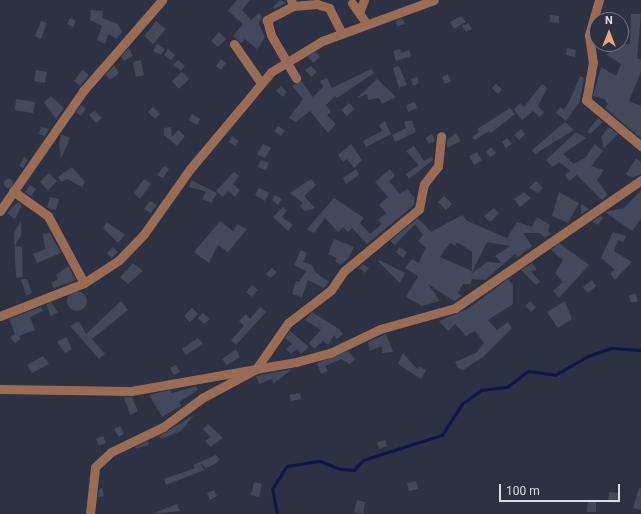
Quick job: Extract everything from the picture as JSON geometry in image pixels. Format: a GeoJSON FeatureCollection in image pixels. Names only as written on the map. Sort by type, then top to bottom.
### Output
{"type":"FeatureCollection","features":[{"type":"Feature","properties":{"kind":"street"},"geometry":{"type":"LineString","coordinates":[[0,211],[83,91],[162,0]]}},
{"type":"Feature","properties":{"kind":"street"},"geometry":{"type":"LineString","coordinates":[[360,10],[364,0]]}},
{"type":"Feature","properties":{"kind":"street"},"geometry":{"type":"LineString","coordinates":[[0,316],[84,283],[119,260],[144,234],[190,169],[261,83],[285,62],[342,33],[366,23],[434,0]]}},
{"type":"Feature","properties":{"kind":"street"},"geometry":{"type":"LineString","coordinates":[[600,0],[588,35],[593,62],[586,100],[641,146]]}},
{"type":"Feature","properties":{"kind":"street"},"geometry":{"type":"LineString","coordinates":[[296,78],[285,62],[267,20],[292,3],[324,5],[342,33]]}},
{"type":"Feature","properties":{"kind":"street"},"geometry":{"type":"LineString","coordinates":[[352,3],[360,10],[366,23]]}},
{"type":"Feature","properties":{"kind":"street"},"geometry":{"type":"LineString","coordinates":[[234,44],[261,83]]}},
{"type":"Feature","properties":{"kind":"street"},"geometry":{"type":"LineString","coordinates":[[90,514],[95,467],[111,452],[163,427],[202,398],[256,368],[288,324],[331,290],[344,271],[363,259],[394,227],[419,209],[424,184],[438,166],[441,136]]}},
{"type":"Feature","properties":{"kind":"street"},"geometry":{"type":"LineString","coordinates":[[0,389],[131,390],[256,368],[330,353],[380,329],[455,308],[641,180]]}},
{"type":"Feature","properties":{"kind":"street"},"geometry":{"type":"LineString","coordinates":[[13,191],[48,216],[84,283]]}},
{"type":"Feature","properties":{"kind":"building"},"geometry":{"type":"Polygon","coordinates":[[[237,0],[250,0],[242,10],[251,20],[259,13],[262,16],[259,24],[265,37],[257,49],[245,39],[241,43],[233,36],[243,24],[228,11],[237,0]]]}},
{"type":"Feature","properties":{"kind":"building"},"geometry":{"type":"Polygon","coordinates":[[[280,0],[286,3],[275,9],[273,7],[280,0]]]}},
{"type":"Feature","properties":{"kind":"building"},"geometry":{"type":"Polygon","coordinates":[[[91,10],[103,11],[102,18],[118,24],[122,32],[116,39],[109,34],[105,44],[97,40],[102,26],[90,20],[91,10]]]}},
{"type":"Feature","properties":{"kind":"building"},"geometry":{"type":"Polygon","coordinates":[[[631,14],[641,14],[637,58],[641,60],[641,72],[629,101],[641,106],[641,138],[605,108],[608,104],[604,99],[593,96],[601,67],[616,76],[621,64],[607,55],[609,52],[629,52],[631,14]]]}},
{"type":"Feature","properties":{"kind":"building"},"geometry":{"type":"Polygon","coordinates":[[[550,15],[559,16],[559,23],[550,22],[550,15]]]}},
{"type":"Feature","properties":{"kind":"building"},"geometry":{"type":"Polygon","coordinates":[[[461,16],[466,22],[454,29],[450,22],[461,16]]]}},
{"type":"Feature","properties":{"kind":"building"},"geometry":{"type":"Polygon","coordinates":[[[70,18],[76,21],[73,27],[67,24],[70,18]]]}},
{"type":"Feature","properties":{"kind":"building"},"geometry":{"type":"Polygon","coordinates":[[[403,18],[405,24],[397,26],[396,20],[403,18]]]}},
{"type":"Feature","properties":{"kind":"building"},"geometry":{"type":"Polygon","coordinates":[[[41,21],[47,23],[41,39],[35,36],[41,21]]]}},
{"type":"Feature","properties":{"kind":"building"},"geometry":{"type":"Polygon","coordinates":[[[156,21],[166,29],[153,44],[144,36],[156,21]]]}},
{"type":"Feature","properties":{"kind":"building"},"geometry":{"type":"Polygon","coordinates":[[[468,23],[472,29],[466,32],[462,26],[468,23]]]}},
{"type":"Feature","properties":{"kind":"building"},"geometry":{"type":"Polygon","coordinates":[[[219,32],[226,39],[218,47],[211,41],[219,32]]]}},
{"type":"Feature","properties":{"kind":"building"},"geometry":{"type":"Polygon","coordinates":[[[157,44],[165,49],[161,55],[153,51],[157,44]]]}},
{"type":"Feature","properties":{"kind":"building"},"geometry":{"type":"Polygon","coordinates":[[[129,48],[133,56],[124,61],[121,56],[129,48]]]}},
{"type":"Feature","properties":{"kind":"building"},"geometry":{"type":"Polygon","coordinates":[[[567,48],[576,50],[575,57],[566,55],[567,48]]]}},
{"type":"Feature","properties":{"kind":"building"},"geometry":{"type":"Polygon","coordinates":[[[168,49],[175,55],[171,60],[164,55],[168,49]]]}},
{"type":"Feature","properties":{"kind":"building"},"geometry":{"type":"Polygon","coordinates":[[[400,49],[401,53],[409,50],[411,56],[396,61],[393,51],[400,49]]]}},
{"type":"Feature","properties":{"kind":"building"},"geometry":{"type":"Polygon","coordinates":[[[315,52],[320,57],[313,63],[308,56],[315,52]]]}},
{"type":"Feature","properties":{"kind":"building"},"geometry":{"type":"Polygon","coordinates":[[[221,59],[226,63],[221,70],[216,66],[221,59]]]}},
{"type":"Feature","properties":{"kind":"building"},"geometry":{"type":"Polygon","coordinates":[[[141,60],[144,75],[136,77],[133,62],[141,60]]]}},
{"type":"Feature","properties":{"kind":"building"},"geometry":{"type":"Polygon","coordinates":[[[178,60],[185,66],[181,71],[173,65],[178,60]]]}},
{"type":"Feature","properties":{"kind":"building"},"geometry":{"type":"Polygon","coordinates":[[[114,65],[119,73],[110,80],[105,75],[114,65]]]}},
{"type":"Feature","properties":{"kind":"building"},"geometry":{"type":"Polygon","coordinates":[[[311,66],[317,72],[311,77],[305,70],[311,66]]]}},
{"type":"Feature","properties":{"kind":"building"},"geometry":{"type":"Polygon","coordinates":[[[399,66],[407,85],[399,88],[393,68],[399,66]]]}},
{"type":"Feature","properties":{"kind":"building"},"geometry":{"type":"Polygon","coordinates":[[[371,69],[374,73],[337,98],[335,96],[326,105],[331,112],[327,115],[336,124],[328,133],[310,111],[296,122],[289,118],[303,99],[292,86],[295,84],[301,81],[313,97],[323,87],[320,81],[327,78],[332,88],[371,69]]]}},
{"type":"Feature","properties":{"kind":"building"},"geometry":{"type":"Polygon","coordinates":[[[36,70],[47,72],[45,83],[34,81],[36,70]]]}},
{"type":"Feature","properties":{"kind":"building"},"geometry":{"type":"Polygon","coordinates":[[[82,70],[89,75],[80,86],[74,81],[82,70]]]}},
{"type":"Feature","properties":{"kind":"building"},"geometry":{"type":"Polygon","coordinates":[[[182,72],[189,79],[179,89],[172,81],[182,72]]]}},
{"type":"Feature","properties":{"kind":"building"},"geometry":{"type":"Polygon","coordinates":[[[448,74],[451,81],[445,84],[442,77],[448,74]]]}},
{"type":"Feature","properties":{"kind":"building"},"geometry":{"type":"Polygon","coordinates":[[[580,76],[584,78],[580,101],[566,121],[556,113],[560,107],[564,110],[580,76]]]}},
{"type":"Feature","properties":{"kind":"building"},"geometry":{"type":"Polygon","coordinates":[[[417,77],[419,83],[413,86],[411,79],[417,77]]]}},
{"type":"Feature","properties":{"kind":"building"},"geometry":{"type":"Polygon","coordinates":[[[377,79],[396,97],[382,104],[379,98],[368,100],[367,94],[357,98],[377,79]]]}},
{"type":"Feature","properties":{"kind":"building"},"geometry":{"type":"Polygon","coordinates":[[[496,84],[502,89],[498,94],[492,88],[496,84]]]}},
{"type":"Feature","properties":{"kind":"building"},"geometry":{"type":"Polygon","coordinates":[[[542,84],[547,88],[538,106],[544,112],[540,117],[533,111],[522,120],[514,109],[520,103],[524,107],[542,84]]]}},
{"type":"Feature","properties":{"kind":"building"},"geometry":{"type":"Polygon","coordinates":[[[281,86],[287,92],[283,97],[276,91],[281,86]]]}},
{"type":"Feature","properties":{"kind":"building"},"geometry":{"type":"Polygon","coordinates":[[[51,96],[64,108],[56,119],[44,102],[51,96]]]}},
{"type":"Feature","properties":{"kind":"building"},"geometry":{"type":"Polygon","coordinates":[[[16,99],[35,102],[33,113],[15,110],[16,99]]]}},
{"type":"Feature","properties":{"kind":"building"},"geometry":{"type":"Polygon","coordinates":[[[415,102],[417,108],[408,112],[406,105],[415,102]]]}},
{"type":"Feature","properties":{"kind":"building"},"geometry":{"type":"Polygon","coordinates":[[[349,103],[355,109],[347,116],[341,110],[349,103]]]}},
{"type":"Feature","properties":{"kind":"building"},"geometry":{"type":"Polygon","coordinates":[[[81,105],[86,108],[81,116],[76,112],[81,105]]]}},
{"type":"Feature","properties":{"kind":"building"},"geometry":{"type":"Polygon","coordinates":[[[153,107],[160,114],[155,119],[148,112],[153,107]]]}},
{"type":"Feature","properties":{"kind":"building"},"geometry":{"type":"Polygon","coordinates":[[[510,108],[515,114],[491,133],[489,131],[475,140],[472,137],[479,132],[477,129],[510,108]]]}},
{"type":"Feature","properties":{"kind":"building"},"geometry":{"type":"Polygon","coordinates":[[[95,111],[102,118],[96,123],[89,115],[95,111]]]}},
{"type":"Feature","properties":{"kind":"building"},"geometry":{"type":"Polygon","coordinates":[[[192,114],[200,119],[197,125],[189,120],[192,114]]]}},
{"type":"Feature","properties":{"kind":"building"},"geometry":{"type":"Polygon","coordinates":[[[598,118],[603,122],[590,134],[587,132],[598,118]]]}},
{"type":"Feature","properties":{"kind":"building"},"geometry":{"type":"Polygon","coordinates":[[[412,120],[416,132],[395,142],[392,135],[406,128],[404,122],[412,120]]]}},
{"type":"Feature","properties":{"kind":"building"},"geometry":{"type":"Polygon","coordinates":[[[385,121],[391,134],[366,147],[363,141],[382,131],[379,125],[385,121]]]}},
{"type":"Feature","properties":{"kind":"building"},"geometry":{"type":"Polygon","coordinates":[[[565,122],[574,130],[535,154],[532,150],[565,122]]]}},
{"type":"Feature","properties":{"kind":"building"},"geometry":{"type":"Polygon","coordinates":[[[278,126],[285,131],[281,136],[274,131],[278,126]]]}},
{"type":"Feature","properties":{"kind":"building"},"geometry":{"type":"Polygon","coordinates":[[[41,127],[49,129],[45,136],[39,134],[41,127]]]}},
{"type":"Feature","properties":{"kind":"building"},"geometry":{"type":"Polygon","coordinates":[[[171,127],[172,137],[178,130],[185,136],[177,146],[164,135],[164,128],[171,127]]]}},
{"type":"Feature","properties":{"kind":"building"},"geometry":{"type":"Polygon","coordinates":[[[609,127],[618,134],[604,148],[601,137],[609,127]]]}},
{"type":"Feature","properties":{"kind":"building"},"geometry":{"type":"Polygon","coordinates":[[[521,129],[525,134],[519,140],[514,135],[521,129]]]}},
{"type":"Feature","properties":{"kind":"building"},"geometry":{"type":"Polygon","coordinates":[[[576,132],[586,138],[563,154],[574,164],[586,157],[595,144],[603,151],[591,166],[604,170],[597,180],[608,195],[602,200],[577,175],[569,181],[565,175],[571,171],[559,162],[553,167],[546,160],[576,132]]]}},
{"type":"Feature","properties":{"kind":"building"},"geometry":{"type":"Polygon","coordinates":[[[456,133],[461,141],[447,148],[447,140],[456,133]]]}},
{"type":"Feature","properties":{"kind":"building"},"geometry":{"type":"Polygon","coordinates":[[[61,134],[70,138],[61,159],[59,143],[61,134]]]}},
{"type":"Feature","properties":{"kind":"building"},"geometry":{"type":"Polygon","coordinates":[[[432,134],[435,141],[429,144],[425,138],[432,134]]]}},
{"type":"Feature","properties":{"kind":"building"},"geometry":{"type":"Polygon","coordinates":[[[232,136],[239,141],[235,146],[229,142],[232,136]]]}},
{"type":"Feature","properties":{"kind":"building"},"geometry":{"type":"Polygon","coordinates":[[[507,138],[512,144],[506,148],[502,142],[507,138]]]}},
{"type":"Feature","properties":{"kind":"building"},"geometry":{"type":"Polygon","coordinates":[[[263,144],[271,148],[265,158],[257,154],[263,144]]]}},
{"type":"Feature","properties":{"kind":"building"},"geometry":{"type":"Polygon","coordinates":[[[351,144],[362,160],[354,168],[347,159],[343,162],[338,155],[351,144]]]}},
{"type":"Feature","properties":{"kind":"building"},"geometry":{"type":"Polygon","coordinates":[[[414,146],[424,161],[431,157],[433,160],[409,179],[406,174],[419,165],[406,151],[414,146]]]}},
{"type":"Feature","properties":{"kind":"building"},"geometry":{"type":"Polygon","coordinates":[[[491,147],[496,153],[490,157],[486,152],[491,147]]]}},
{"type":"Feature","properties":{"kind":"building"},"geometry":{"type":"Polygon","coordinates":[[[477,152],[482,160],[474,165],[469,156],[477,152]]]}},
{"type":"Feature","properties":{"kind":"building"},"geometry":{"type":"Polygon","coordinates":[[[24,157],[28,160],[23,168],[19,166],[24,157]]]}},
{"type":"Feature","properties":{"kind":"building"},"geometry":{"type":"Polygon","coordinates":[[[636,158],[641,162],[641,174],[632,178],[626,174],[636,158]]]}},
{"type":"Feature","properties":{"kind":"building"},"geometry":{"type":"Polygon","coordinates":[[[261,160],[269,163],[266,170],[257,167],[261,160]]]}},
{"type":"Feature","properties":{"kind":"building"},"geometry":{"type":"Polygon","coordinates":[[[164,166],[169,169],[163,178],[157,175],[164,166]]]}},
{"type":"Feature","properties":{"kind":"building"},"geometry":{"type":"Polygon","coordinates":[[[72,167],[85,182],[82,187],[67,179],[62,182],[58,177],[72,167]]]}},
{"type":"Feature","properties":{"kind":"building"},"geometry":{"type":"Polygon","coordinates":[[[356,169],[359,175],[346,184],[343,178],[356,169]]]}},
{"type":"Feature","properties":{"kind":"building"},"geometry":{"type":"Polygon","coordinates":[[[390,169],[395,176],[389,181],[400,194],[407,189],[415,198],[414,205],[367,244],[352,228],[348,232],[343,227],[338,232],[325,218],[314,233],[307,229],[334,198],[364,218],[360,223],[370,234],[382,224],[378,220],[386,213],[379,205],[388,197],[375,182],[390,169]]]}},
{"type":"Feature","properties":{"kind":"building"},"geometry":{"type":"Polygon","coordinates":[[[234,172],[239,176],[233,184],[240,190],[235,197],[228,191],[223,197],[216,191],[234,172]]]}},
{"type":"Feature","properties":{"kind":"building"},"geometry":{"type":"Polygon","coordinates":[[[49,173],[57,181],[48,190],[40,182],[49,173]]]}},
{"type":"Feature","properties":{"kind":"building"},"geometry":{"type":"Polygon","coordinates":[[[8,178],[13,183],[8,188],[3,183],[8,178]]]}},
{"type":"Feature","properties":{"kind":"building"},"geometry":{"type":"Polygon","coordinates":[[[144,179],[151,184],[140,199],[134,193],[144,179]]]}},
{"type":"Feature","properties":{"kind":"building"},"geometry":{"type":"Polygon","coordinates":[[[311,179],[316,185],[304,196],[315,208],[305,211],[300,206],[303,203],[290,193],[311,179]]]}},
{"type":"Feature","properties":{"kind":"building"},"geometry":{"type":"Polygon","coordinates":[[[191,180],[217,193],[211,203],[202,199],[206,192],[189,187],[191,180]]]}},
{"type":"Feature","properties":{"kind":"building"},"geometry":{"type":"Polygon","coordinates":[[[536,181],[543,188],[538,193],[529,188],[536,181]]]}},
{"type":"Feature","properties":{"kind":"building"},"geometry":{"type":"Polygon","coordinates":[[[30,185],[36,189],[31,196],[25,192],[30,185]]]}},
{"type":"Feature","properties":{"kind":"building"},"geometry":{"type":"Polygon","coordinates":[[[259,188],[269,193],[265,201],[255,195],[259,188]]]}},
{"type":"Feature","properties":{"kind":"building"},"geometry":{"type":"Polygon","coordinates":[[[641,190],[641,219],[632,231],[605,212],[624,208],[641,190]]]}},
{"type":"Feature","properties":{"kind":"building"},"geometry":{"type":"Polygon","coordinates":[[[524,192],[531,198],[520,207],[514,199],[524,192]]]}},
{"type":"Feature","properties":{"kind":"building"},"geometry":{"type":"Polygon","coordinates":[[[559,192],[579,203],[568,223],[552,216],[559,192]]]}},
{"type":"Feature","properties":{"kind":"building"},"geometry":{"type":"Polygon","coordinates":[[[275,195],[282,199],[278,205],[272,200],[275,195]]]}},
{"type":"Feature","properties":{"kind":"building"},"geometry":{"type":"Polygon","coordinates":[[[444,196],[452,204],[446,210],[438,202],[444,196]]]}},
{"type":"Feature","properties":{"kind":"building"},"geometry":{"type":"Polygon","coordinates":[[[50,197],[59,199],[56,210],[47,208],[50,197]]]}},
{"type":"Feature","properties":{"kind":"building"},"geometry":{"type":"Polygon","coordinates":[[[150,201],[157,205],[151,213],[144,209],[150,201]]]}},
{"type":"Feature","properties":{"kind":"building"},"geometry":{"type":"Polygon","coordinates":[[[18,202],[22,205],[15,219],[7,213],[18,202]]]}},
{"type":"Feature","properties":{"kind":"building"},"geometry":{"type":"Polygon","coordinates":[[[581,204],[589,209],[581,214],[581,204]]]}},
{"type":"Feature","properties":{"kind":"building"},"geometry":{"type":"Polygon","coordinates":[[[283,207],[287,211],[282,217],[293,225],[288,231],[273,217],[283,207]]]}},
{"type":"Feature","properties":{"kind":"building"},"geometry":{"type":"Polygon","coordinates":[[[494,208],[499,213],[490,222],[484,216],[494,208]]]}},
{"type":"Feature","properties":{"kind":"building"},"geometry":{"type":"Polygon","coordinates":[[[462,215],[467,221],[507,238],[517,222],[532,227],[537,217],[550,225],[548,231],[552,234],[545,238],[539,233],[523,233],[532,246],[518,257],[515,254],[485,280],[472,279],[471,284],[463,284],[458,293],[462,296],[454,301],[428,284],[440,301],[422,306],[406,297],[418,276],[405,268],[412,259],[418,263],[426,248],[418,241],[423,235],[415,224],[395,245],[390,241],[418,218],[431,232],[462,215]],[[457,242],[455,246],[450,243],[440,257],[472,271],[472,252],[457,242]],[[487,242],[471,274],[487,262],[501,263],[495,256],[510,246],[487,242]]]}},
{"type":"Feature","properties":{"kind":"building"},"geometry":{"type":"Polygon","coordinates":[[[600,216],[603,218],[598,225],[592,221],[600,216]]]}},
{"type":"Feature","properties":{"kind":"building"},"geometry":{"type":"Polygon","coordinates":[[[21,221],[21,235],[15,246],[22,247],[23,277],[16,278],[14,232],[21,221]]]}},
{"type":"Feature","properties":{"kind":"building"},"geometry":{"type":"Polygon","coordinates":[[[220,221],[233,231],[237,224],[247,229],[228,252],[218,245],[209,263],[194,252],[220,221]]]}},
{"type":"Feature","properties":{"kind":"building"},"geometry":{"type":"Polygon","coordinates":[[[107,222],[125,235],[118,243],[103,228],[107,222]]]}},
{"type":"Feature","properties":{"kind":"building"},"geometry":{"type":"Polygon","coordinates":[[[613,232],[626,236],[623,242],[618,240],[614,251],[632,262],[615,280],[610,273],[615,270],[601,258],[613,232]]]}},
{"type":"Feature","properties":{"kind":"building"},"geometry":{"type":"Polygon","coordinates":[[[50,233],[61,253],[37,263],[33,254],[45,249],[43,234],[50,233]]]}},
{"type":"Feature","properties":{"kind":"building"},"geometry":{"type":"Polygon","coordinates":[[[334,239],[354,247],[348,259],[340,265],[335,261],[337,258],[328,254],[334,239]]]}},
{"type":"Feature","properties":{"kind":"building"},"geometry":{"type":"Polygon","coordinates":[[[559,243],[589,265],[559,298],[553,291],[563,282],[555,273],[563,260],[551,250],[559,243]]]}},
{"type":"Feature","properties":{"kind":"building"},"geometry":{"type":"Polygon","coordinates":[[[113,247],[118,252],[112,258],[107,253],[113,247]]]}},
{"type":"Feature","properties":{"kind":"building"},"geometry":{"type":"Polygon","coordinates":[[[400,247],[407,252],[403,258],[396,252],[400,247]]]}},
{"type":"Feature","properties":{"kind":"building"},"geometry":{"type":"Polygon","coordinates":[[[301,250],[307,253],[303,262],[312,265],[315,272],[329,282],[324,288],[308,280],[302,297],[292,294],[296,281],[299,282],[306,271],[294,265],[301,250]]]}},
{"type":"Feature","properties":{"kind":"building"},"geometry":{"type":"Polygon","coordinates":[[[379,260],[405,273],[400,283],[378,261],[379,260]]]}},
{"type":"Feature","properties":{"kind":"building"},"geometry":{"type":"Polygon","coordinates":[[[133,263],[143,271],[128,284],[120,277],[133,263]]]}},
{"type":"Feature","properties":{"kind":"building"},"geometry":{"type":"Polygon","coordinates":[[[532,263],[537,270],[531,271],[540,282],[536,285],[521,270],[532,263]]]}},
{"type":"Feature","properties":{"kind":"building"},"geometry":{"type":"Polygon","coordinates":[[[363,264],[369,268],[365,273],[359,268],[363,264]]]}},
{"type":"Feature","properties":{"kind":"building"},"geometry":{"type":"Polygon","coordinates":[[[68,266],[76,280],[54,288],[51,283],[58,279],[56,275],[68,266]]]}},
{"type":"Feature","properties":{"kind":"building"},"geometry":{"type":"Polygon","coordinates":[[[272,268],[277,272],[271,278],[266,274],[272,268]]]}},
{"type":"Feature","properties":{"kind":"building"},"geometry":{"type":"Polygon","coordinates":[[[21,279],[27,279],[32,293],[26,296],[21,279]]]}},
{"type":"Feature","properties":{"kind":"building"},"geometry":{"type":"Polygon","coordinates":[[[508,279],[513,285],[513,304],[488,320],[497,330],[508,322],[512,328],[483,357],[463,370],[458,368],[455,362],[476,353],[484,343],[475,331],[466,336],[455,324],[448,331],[439,321],[469,308],[508,279]]]}},
{"type":"Feature","properties":{"kind":"building"},"geometry":{"type":"Polygon","coordinates":[[[592,280],[596,286],[588,293],[583,287],[592,280]]]}},
{"type":"Feature","properties":{"kind":"building"},"geometry":{"type":"Polygon","coordinates":[[[252,285],[258,290],[252,297],[246,292],[252,285]]]}},
{"type":"Feature","properties":{"kind":"building"},"geometry":{"type":"Polygon","coordinates":[[[77,291],[84,294],[87,301],[84,308],[77,311],[70,308],[67,301],[70,294],[77,291]]]}},
{"type":"Feature","properties":{"kind":"building"},"geometry":{"type":"Polygon","coordinates":[[[635,293],[638,301],[631,303],[629,296],[635,293]]]}},
{"type":"Feature","properties":{"kind":"building"},"geometry":{"type":"Polygon","coordinates":[[[121,301],[128,310],[92,339],[105,354],[99,359],[70,326],[79,321],[86,334],[121,301]]]}},
{"type":"Feature","properties":{"kind":"building"},"geometry":{"type":"Polygon","coordinates":[[[530,301],[536,307],[531,312],[525,306],[530,301]]]}},
{"type":"Feature","properties":{"kind":"building"},"geometry":{"type":"Polygon","coordinates":[[[565,301],[572,319],[558,328],[547,312],[565,301]]]}},
{"type":"Feature","properties":{"kind":"building"},"geometry":{"type":"Polygon","coordinates":[[[51,302],[58,312],[51,316],[46,304],[51,302]]]}},
{"type":"Feature","properties":{"kind":"building"},"geometry":{"type":"Polygon","coordinates":[[[41,307],[43,311],[30,317],[35,330],[19,336],[21,339],[15,343],[10,337],[15,334],[9,319],[41,307]]]}},
{"type":"Feature","properties":{"kind":"building"},"geometry":{"type":"Polygon","coordinates":[[[260,307],[266,312],[236,345],[231,340],[244,326],[239,321],[246,314],[250,319],[260,307]]]}},
{"type":"Feature","properties":{"kind":"building"},"geometry":{"type":"Polygon","coordinates":[[[192,308],[198,314],[190,322],[184,316],[192,308]]]}},
{"type":"Feature","properties":{"kind":"building"},"geometry":{"type":"Polygon","coordinates":[[[312,312],[339,329],[343,334],[337,339],[334,335],[328,345],[323,341],[314,349],[309,343],[321,330],[305,320],[312,312]]]}},
{"type":"Feature","properties":{"kind":"building"},"geometry":{"type":"Polygon","coordinates":[[[203,313],[210,319],[204,324],[198,318],[203,313]]]}},
{"type":"Feature","properties":{"kind":"building"},"geometry":{"type":"Polygon","coordinates":[[[290,331],[309,347],[301,354],[297,349],[291,354],[286,349],[292,344],[285,338],[290,331]]]}},
{"type":"Feature","properties":{"kind":"building"},"geometry":{"type":"Polygon","coordinates":[[[386,334],[393,352],[382,353],[382,346],[370,351],[368,342],[386,334]]]}},
{"type":"Feature","properties":{"kind":"building"},"geometry":{"type":"Polygon","coordinates":[[[66,337],[72,349],[65,353],[57,342],[66,337]]]}},
{"type":"Feature","properties":{"kind":"building"},"geometry":{"type":"Polygon","coordinates":[[[198,338],[203,344],[186,355],[182,349],[198,338]]]}},
{"type":"Feature","properties":{"kind":"building"},"geometry":{"type":"Polygon","coordinates":[[[236,349],[240,357],[227,365],[222,359],[236,349]]]}},
{"type":"Feature","properties":{"kind":"building"},"geometry":{"type":"Polygon","coordinates":[[[348,351],[355,359],[350,364],[341,359],[325,366],[328,371],[321,374],[317,363],[348,351]]]}},
{"type":"Feature","properties":{"kind":"building"},"geometry":{"type":"Polygon","coordinates":[[[403,353],[417,369],[419,367],[426,370],[421,379],[398,364],[403,353]]]}},
{"type":"Feature","properties":{"kind":"building"},"geometry":{"type":"Polygon","coordinates":[[[43,356],[49,364],[32,373],[27,365],[43,356]]]}},
{"type":"Feature","properties":{"kind":"building"},"geometry":{"type":"Polygon","coordinates":[[[176,365],[180,372],[174,375],[170,368],[176,365]]]}},
{"type":"Feature","properties":{"kind":"building"},"geometry":{"type":"Polygon","coordinates":[[[292,369],[273,384],[272,379],[259,384],[256,376],[292,369]]]}},
{"type":"Feature","properties":{"kind":"building"},"geometry":{"type":"Polygon","coordinates":[[[196,386],[198,390],[179,402],[181,406],[162,417],[149,395],[170,390],[172,393],[196,386]]]}},
{"type":"Feature","properties":{"kind":"building"},"geometry":{"type":"Polygon","coordinates":[[[300,393],[301,399],[291,401],[289,395],[300,393]]]}},
{"type":"Feature","properties":{"kind":"building"},"geometry":{"type":"Polygon","coordinates":[[[124,397],[132,397],[138,411],[130,415],[124,397]]]}},
{"type":"Feature","properties":{"kind":"building"},"geometry":{"type":"Polygon","coordinates":[[[194,415],[181,431],[161,439],[159,436],[194,415]]]}},
{"type":"Feature","properties":{"kind":"building"},"geometry":{"type":"Polygon","coordinates":[[[208,424],[223,438],[210,447],[205,441],[211,437],[203,429],[208,424]]]}},
{"type":"Feature","properties":{"kind":"building"},"geometry":{"type":"Polygon","coordinates":[[[120,426],[124,434],[119,437],[114,429],[120,426]]]}},
{"type":"Feature","properties":{"kind":"building"},"geometry":{"type":"Polygon","coordinates":[[[103,436],[106,443],[99,446],[96,439],[103,436]]]}},
{"type":"Feature","properties":{"kind":"building"},"geometry":{"type":"Polygon","coordinates":[[[385,440],[387,446],[379,449],[377,442],[385,440]]]}},
{"type":"Feature","properties":{"kind":"building"},"geometry":{"type":"Polygon","coordinates":[[[148,441],[149,445],[135,449],[135,447],[148,441]]]}},
{"type":"Feature","properties":{"kind":"building"},"geometry":{"type":"Polygon","coordinates":[[[216,455],[220,460],[213,465],[206,468],[200,463],[204,470],[166,485],[164,479],[195,468],[193,465],[216,455]]]}},
{"type":"Feature","properties":{"kind":"building"},"geometry":{"type":"Polygon","coordinates":[[[416,481],[418,489],[409,491],[407,483],[416,481]]]}},
{"type":"Feature","properties":{"kind":"building"},"geometry":{"type":"Polygon","coordinates":[[[254,482],[262,484],[259,497],[251,495],[254,482]]]}},
{"type":"Feature","properties":{"kind":"building"},"geometry":{"type":"Polygon","coordinates":[[[102,488],[104,496],[98,497],[99,489],[102,488]]]}},
{"type":"Feature","properties":{"kind":"building"},"geometry":{"type":"Polygon","coordinates":[[[639,488],[641,489],[641,510],[633,508],[639,488]]]}},
{"type":"Feature","properties":{"kind":"building"},"geometry":{"type":"Polygon","coordinates":[[[214,490],[217,496],[210,500],[207,493],[214,490]]]}},
{"type":"Feature","properties":{"kind":"building"},"geometry":{"type":"Polygon","coordinates":[[[609,492],[620,493],[619,503],[608,502],[609,492]]]}},
{"type":"Feature","properties":{"kind":"building"},"geometry":{"type":"Polygon","coordinates":[[[357,500],[365,502],[363,514],[354,512],[357,500]]]}},
{"type":"Feature","properties":{"kind":"building"},"geometry":{"type":"Polygon","coordinates":[[[588,500],[596,500],[596,512],[587,512],[588,500]]]}},
{"type":"Feature","properties":{"kind":"building"},"geometry":{"type":"Polygon","coordinates":[[[177,504],[180,511],[152,514],[177,504]]]}},
{"type":"Feature","properties":{"kind":"waterway"},"geometry":{"type":"LineString","coordinates":[[277,514],[272,489],[287,466],[320,461],[341,469],[354,470],[363,460],[442,435],[462,404],[481,390],[507,387],[528,371],[555,375],[588,356],[611,348],[641,350]]}}]}
